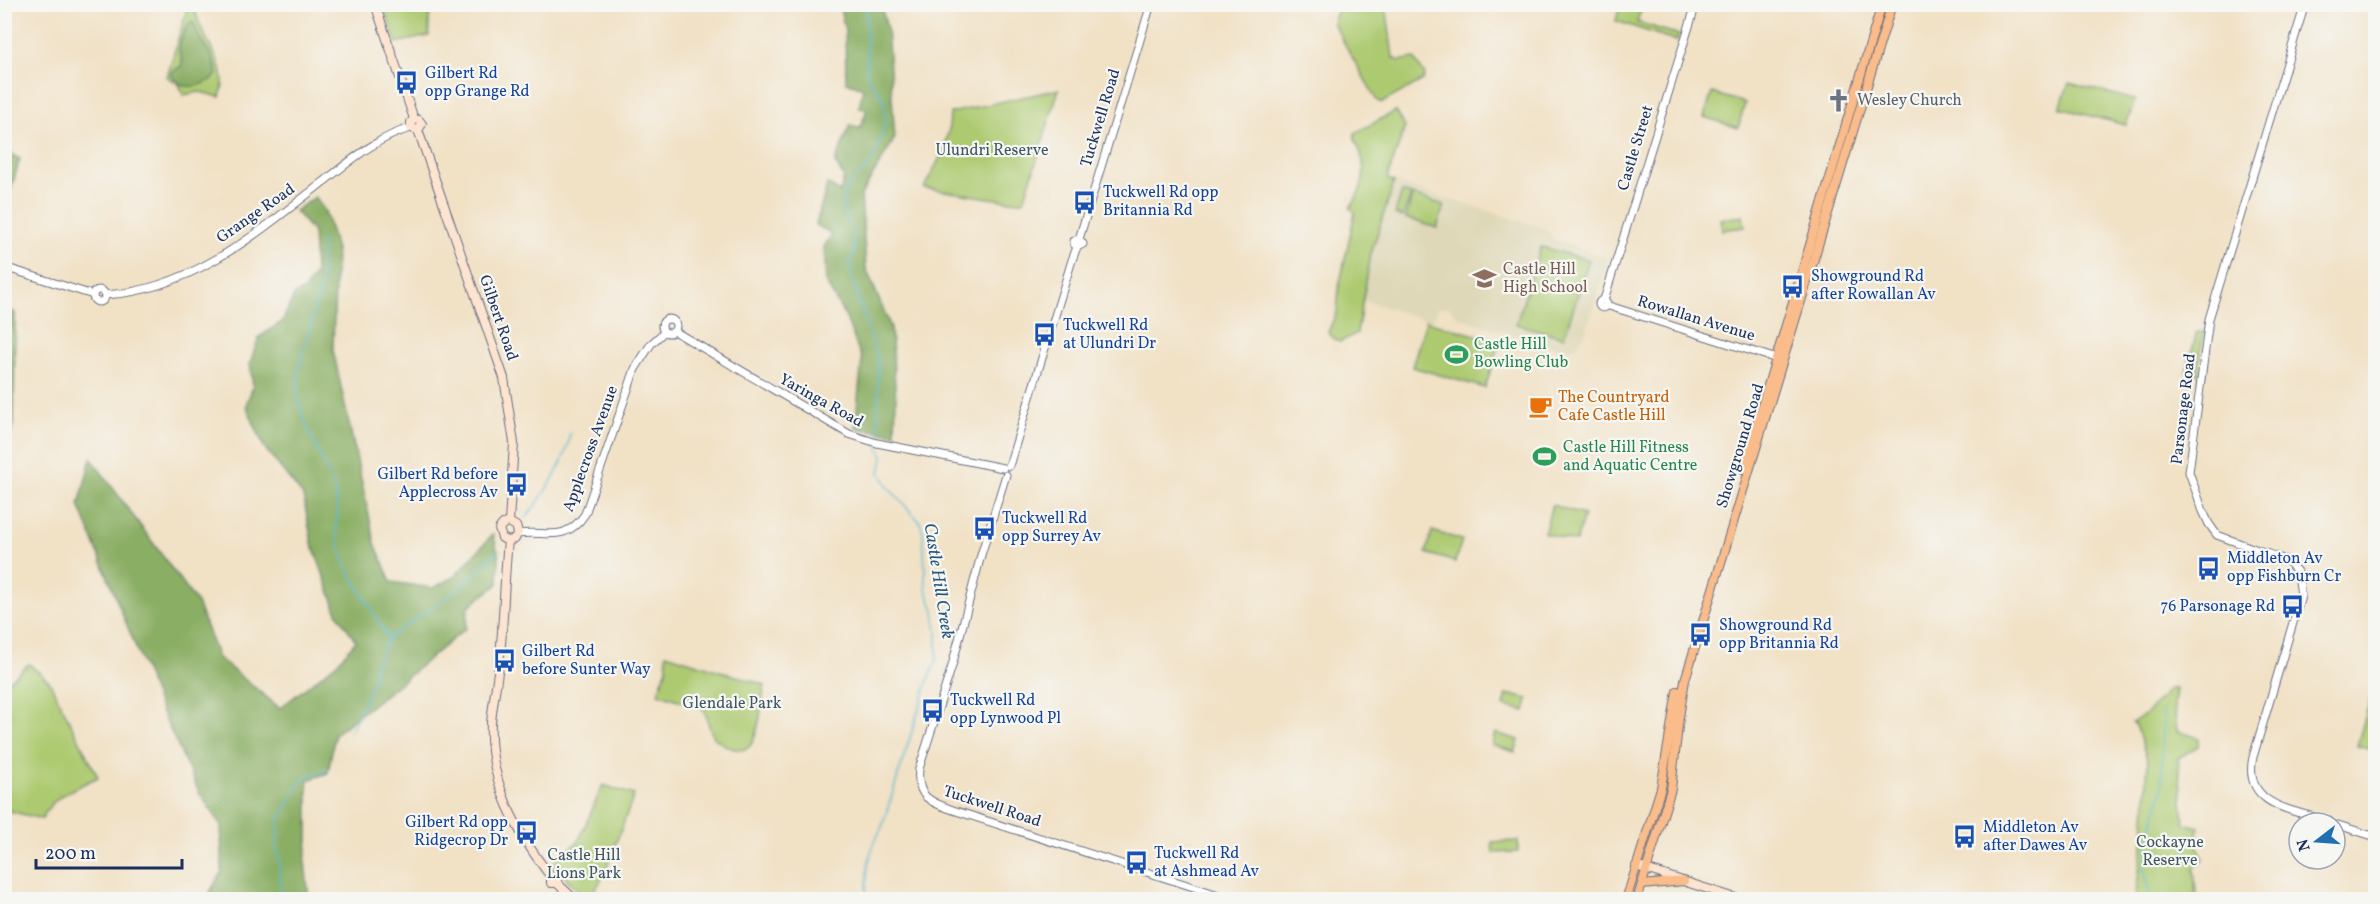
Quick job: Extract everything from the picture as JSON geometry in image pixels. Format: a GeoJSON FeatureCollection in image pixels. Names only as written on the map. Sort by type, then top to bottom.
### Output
{"type":"FeatureCollection","features":[{"type":"Feature","properties":{"kind":"main road","name":"Gilbert Road"},"geometry":{"type":"LineString","coordinates":[[375,4],[414,119],[419,120],[422,124],[415,129],[504,378],[514,443],[509,522]]}},
{"type":"Feature","properties":{"kind":"main road","name":"Showground Road"},"geometry":{"type":"LineString","coordinates":[[1637,900],[1671,789],[1685,680],[1882,4]]}},
{"type":"Feature","properties":{"kind":"main road","name":"Showground Road"},"geometry":{"type":"LineString","coordinates":[[1626,900],[1661,788],[1676,696],[1892,4]]}},
{"type":"Feature","properties":{"kind":"main road"},"geometry":{"type":"LineString","coordinates":[[1861,75],[1875,63]]}},
{"type":"Feature","properties":{"kind":"main road"},"geometry":{"type":"LineString","coordinates":[[509,522],[516,526],[517,534],[515,539],[508,541],[502,538],[500,529],[503,524],[509,522]]}},
{"type":"Feature","properties":{"kind":"main road"},"geometry":{"type":"LineString","coordinates":[[508,541],[500,654],[492,723],[492,747],[498,780],[507,807],[529,848],[554,880],[575,900]]}},
{"type":"Feature","properties":{"kind":"main road"},"geometry":{"type":"LineString","coordinates":[[1636,866],[1742,900]]}},
{"type":"Feature","properties":{"kind":"main road"},"geometry":{"type":"LineString","coordinates":[[1642,885],[1684,881]]}},
{"type":"Feature","properties":{"kind":"street","name":"Tuckwell Road"},"geometry":{"type":"LineString","coordinates":[[1150,4],[1079,239],[1083,244],[1077,248],[1006,469],[952,666],[918,778],[922,794],[935,803],[953,810],[1234,900]]}},
{"type":"Feature","properties":{"kind":"street","name":"Castle Street"},"geometry":{"type":"LineString","coordinates":[[1605,303],[1696,4]]}},
{"type":"Feature","properties":{"kind":"street","name":"Parsonage Road"},"geometry":{"type":"LineString","coordinates":[[2298,811],[2265,799],[2254,786],[2250,774],[2301,596],[2298,573],[2283,558],[2217,535],[2203,511],[2189,472],[2210,314],[2305,4]]}},
{"type":"Feature","properties":{"kind":"street","name":"Grange Road"},"geometry":{"type":"LineString","coordinates":[[4,267],[93,295],[99,290],[105,295],[157,287],[192,273],[267,225],[367,148],[387,137],[415,129]]}},
{"type":"Feature","properties":{"kind":"street","name":"Rowallan Avenue"},"geometry":{"type":"LineString","coordinates":[[1605,303],[1780,360]]}},
{"type":"Feature","properties":{"kind":"street"},"geometry":{"type":"LineString","coordinates":[[667,319],[672,320],[676,324],[674,331],[664,332],[662,323],[667,319]]}},
{"type":"Feature","properties":{"kind":"street","name":"Yaringa Road"},"geometry":{"type":"LineString","coordinates":[[674,331],[849,434],[877,443],[1006,469]]}},
{"type":"Feature","properties":{"kind":"street","name":"Applecross Avenue"},"geometry":{"type":"LineString","coordinates":[[517,534],[557,534],[573,528],[585,514],[635,369],[651,344],[664,332]]}},
{"type":"Feature","properties":{"kind":"street"},"geometry":{"type":"LineString","coordinates":[[2347,829],[2376,837]]}},
{"type":"Feature","properties":{"kind":"shaded area","name":"Castle Hill High School"},"geometry":{"type":"Polygon","coordinates":[[[1394,182],[1546,229],[1555,240],[1609,258],[1584,337],[1574,348],[1561,349],[1460,318],[1448,307],[1438,308],[1432,322],[1364,300],[1371,254],[1394,182]]]}},
{"type":"Feature","properties":{"kind":"green space"},"geometry":{"type":"Polygon","coordinates":[[[1620,4],[1641,10],[1637,22],[1679,35],[1677,41],[1616,21],[1620,4]]]}},
{"type":"Feature","properties":{"kind":"green space"},"geometry":{"type":"Polygon","coordinates":[[[188,5],[195,5],[199,24],[219,63],[223,83],[220,97],[200,92],[184,95],[178,83],[167,77],[188,5]]]}},
{"type":"Feature","properties":{"kind":"green space"},"geometry":{"type":"Polygon","coordinates":[[[383,5],[432,5],[429,36],[396,43],[383,5]]]}},
{"type":"Feature","properties":{"kind":"green space"},"geometry":{"type":"Polygon","coordinates":[[[839,5],[881,5],[887,28],[895,138],[861,195],[866,268],[891,328],[896,400],[895,434],[855,428],[862,359],[846,318],[826,283],[824,247],[832,234],[816,225],[827,184],[840,192],[844,177],[835,163],[850,125],[860,128],[867,110],[859,107],[863,88],[846,82],[845,30],[839,5]]]}},
{"type":"Feature","properties":{"kind":"green space"},"geometry":{"type":"Polygon","coordinates":[[[1340,5],[1386,5],[1393,58],[1399,61],[1414,58],[1425,75],[1423,80],[1382,103],[1377,101],[1333,23],[1340,5]]]}},
{"type":"Feature","properties":{"kind":"green space"},"geometry":{"type":"Polygon","coordinates":[[[191,22],[194,23],[199,37],[210,53],[216,67],[216,76],[205,83],[186,86],[175,79],[171,73],[182,65],[180,43],[191,22]]]}},
{"type":"Feature","properties":{"kind":"green space"},"geometry":{"type":"Polygon","coordinates":[[[2069,83],[2135,100],[2126,125],[2060,108],[2069,83]]]}},
{"type":"Feature","properties":{"kind":"green space","name":"Ulundri Reserve"},"geometry":{"type":"Polygon","coordinates":[[[1059,89],[1024,201],[1009,201],[924,188],[943,152],[949,129],[950,113],[1059,89]]]}},
{"type":"Feature","properties":{"kind":"green space"},"geometry":{"type":"Polygon","coordinates":[[[1712,93],[1745,103],[1738,128],[1704,117],[1712,93]]]}},
{"type":"Feature","properties":{"kind":"green space"},"geometry":{"type":"Polygon","coordinates":[[[1396,111],[1405,127],[1387,179],[1394,182],[1371,254],[1357,333],[1340,342],[1328,332],[1337,312],[1339,287],[1355,212],[1350,208],[1361,188],[1364,174],[1355,133],[1396,111]]]}},
{"type":"Feature","properties":{"kind":"green space"},"geometry":{"type":"Polygon","coordinates":[[[10,154],[20,159],[5,209],[5,169],[10,154]]]}},
{"type":"Feature","properties":{"kind":"green space"},"geometry":{"type":"Polygon","coordinates":[[[1402,192],[1411,195],[1403,217],[1395,214],[1402,192]]]}},
{"type":"Feature","properties":{"kind":"green space"},"geometry":{"type":"Polygon","coordinates":[[[1412,195],[1444,205],[1437,228],[1406,218],[1412,195]]]}},
{"type":"Feature","properties":{"kind":"green space"},"geometry":{"type":"Polygon","coordinates":[[[315,197],[325,211],[336,249],[333,350],[375,543],[391,582],[433,588],[454,577],[493,534],[499,557],[498,584],[468,607],[466,628],[335,734],[328,773],[308,780],[308,840],[305,862],[309,899],[206,899],[222,871],[221,825],[200,794],[160,708],[79,505],[91,458],[197,603],[218,658],[280,708],[337,663],[356,641],[338,615],[312,543],[303,496],[264,447],[246,405],[253,386],[250,363],[259,337],[282,322],[294,295],[304,290],[315,274],[313,232],[295,211],[315,197]]]}},
{"type":"Feature","properties":{"kind":"green space"},"geometry":{"type":"Polygon","coordinates":[[[1743,216],[1745,227],[1722,230],[1720,219],[1743,216]]]}},
{"type":"Feature","properties":{"kind":"green space"},"geometry":{"type":"Polygon","coordinates":[[[1541,247],[1589,260],[1564,337],[1516,324],[1541,247]]]}},
{"type":"Feature","properties":{"kind":"green space"},"geometry":{"type":"Polygon","coordinates":[[[5,306],[15,313],[14,425],[5,448],[5,306]]]}},
{"type":"Feature","properties":{"kind":"green space","name":"Castle Hill Bowling Club"},"geometry":{"type":"Polygon","coordinates":[[[1426,321],[1500,342],[1485,388],[1412,367],[1426,321]]]}},
{"type":"Feature","properties":{"kind":"green space"},"geometry":{"type":"Polygon","coordinates":[[[2197,332],[2203,332],[2199,374],[2186,372],[2197,332]]]}},
{"type":"Feature","properties":{"kind":"green space"},"geometry":{"type":"Polygon","coordinates":[[[1552,505],[1584,515],[1576,542],[1544,533],[1552,505]]]}},
{"type":"Feature","properties":{"kind":"green space"},"geometry":{"type":"Polygon","coordinates":[[[1432,531],[1462,540],[1455,562],[1426,553],[1432,531]]]}},
{"type":"Feature","properties":{"kind":"green space","name":"Glendale Park"},"geometry":{"type":"Polygon","coordinates":[[[666,654],[765,685],[758,728],[750,746],[740,750],[722,744],[712,734],[704,709],[658,693],[667,668],[666,654]]]}},
{"type":"Feature","properties":{"kind":"green space"},"geometry":{"type":"Polygon","coordinates":[[[29,664],[49,681],[98,777],[58,798],[42,819],[5,810],[5,684],[29,664]]]}},
{"type":"Feature","properties":{"kind":"green space"},"geometry":{"type":"Polygon","coordinates":[[[2375,682],[2375,751],[2357,746],[2375,682]]]}},
{"type":"Feature","properties":{"kind":"green space","name":"Cockayne Reserve"},"geometry":{"type":"Polygon","coordinates":[[[2169,689],[2176,689],[2174,704],[2177,731],[2199,738],[2198,746],[2178,758],[2184,823],[2199,827],[2197,845],[2204,859],[2194,868],[2196,895],[2182,899],[2135,899],[2144,837],[2148,762],[2136,725],[2132,723],[2148,712],[2169,689]]]}},
{"type":"Feature","properties":{"kind":"green space"},"geometry":{"type":"Polygon","coordinates":[[[1507,694],[1528,699],[1525,711],[1504,706],[1507,694]]]}},
{"type":"Feature","properties":{"kind":"green space"},"geometry":{"type":"Polygon","coordinates":[[[1495,733],[1519,740],[1515,752],[1492,745],[1495,733]]]}},
{"type":"Feature","properties":{"kind":"green space","name":"Castle Hill Lions Park"},"geometry":{"type":"Polygon","coordinates":[[[603,785],[634,795],[604,875],[590,899],[587,899],[551,864],[578,842],[603,785]]]}},
{"type":"Feature","properties":{"kind":"green space"},"geometry":{"type":"Polygon","coordinates":[[[1518,841],[1518,852],[1493,853],[1492,842],[1518,841]]]}},
{"type":"Feature","properties":{"kind":"waterway","name":"Castle Hill Creek"},"geometry":{"type":"LineString","coordinates":[[866,4],[867,71],[869,80],[883,98],[886,120],[876,153],[868,167],[849,184],[844,194],[843,204],[845,215],[853,230],[854,253],[850,260],[853,282],[878,359],[880,435],[878,441]]}},
{"type":"Feature","properties":{"kind":"waterway"},"geometry":{"type":"LineString","coordinates":[[322,238],[322,281],[298,372],[298,398],[305,422],[332,481],[338,513],[336,528],[338,542],[347,568],[388,638]]}},
{"type":"Feature","properties":{"kind":"waterway"},"geometry":{"type":"LineString","coordinates":[[526,518],[560,467],[570,433]]}},
{"type":"Feature","properties":{"kind":"waterway","name":"Castle Hill Creek"},"geometry":{"type":"LineString","coordinates":[[865,900],[872,850],[882,827],[928,680],[937,660],[937,633],[934,610],[926,589],[923,533],[920,522],[889,488],[880,473],[883,457],[878,445]]}},
{"type":"Feature","properties":{"kind":"waterway"},"geometry":{"type":"LineString","coordinates":[[350,732],[375,677],[374,668],[388,638],[459,589],[499,550]]}},
{"type":"Feature","properties":{"kind":"waterway"},"geometry":{"type":"LineString","coordinates":[[2151,900],[2145,870],[2148,841],[2162,791],[2163,711]]}},
{"type":"Feature","properties":{"kind":"waterway"},"geometry":{"type":"LineString","coordinates":[[282,900],[277,844],[278,823],[300,782],[307,776],[328,770]]}},
{"type":"Feature","properties":{"kind":"place","name":"Gilbert Rd opp Grange Rd"},"geometry":{"type":"Point","coordinates":[407,83]}},
{"type":"Feature","properties":{"kind":"place","name":"Wesley Church"},"geometry":{"type":"Point","coordinates":[1839,101]}},
{"type":"Feature","properties":{"kind":"place","name":"Tuckwell Rd opp Britannia Rd"},"geometry":{"type":"Point","coordinates":[1085,202]}},
{"type":"Feature","properties":{"kind":"place","name":"Castle Hill High School"},"geometry":{"type":"Point","coordinates":[1485,279]}},
{"type":"Feature","properties":{"kind":"place","name":"Showground Rd after Rowallan Av"},"geometry":{"type":"Point","coordinates":[1793,286]}},
{"type":"Feature","properties":{"kind":"place","name":"Tuckwell Rd at Ulundri Dr"},"geometry":{"type":"Point","coordinates":[1045,335]}},
{"type":"Feature","properties":{"kind":"place","name":"Castle Hill Bowling Club"},"geometry":{"type":"Point","coordinates":[1456,354]}},
{"type":"Feature","properties":{"kind":"place","name":"The Countryard Cafe Castle Hill"},"geometry":{"type":"Point","coordinates":[1540,407]}},
{"type":"Feature","properties":{"kind":"place","name":"Castle Hill Fitness and Aquatic Centre"},"geometry":{"type":"Point","coordinates":[1545,457]}},
{"type":"Feature","properties":{"kind":"place","name":"Gilbert Rd before Applecross Av"},"geometry":{"type":"Point","coordinates":[516,484]}},
{"type":"Feature","properties":{"kind":"place","name":"Tuckwell Rd opp Surrey Av"},"geometry":{"type":"Point","coordinates":[984,528]}},
{"type":"Feature","properties":{"kind":"place","name":"Middleton Av opp Fishburn Cr"},"geometry":{"type":"Point","coordinates":[2209,568]}},
{"type":"Feature","properties":{"kind":"place","name":"76 Parsonage Rd"},"geometry":{"type":"Point","coordinates":[2293,607]}},
{"type":"Feature","properties":{"kind":"place","name":"Showground Rd opp Britannia Rd"},"geometry":{"type":"Point","coordinates":[1701,635]}},
{"type":"Feature","properties":{"kind":"place","name":"Gilbert Rd before Sunter Way"},"geometry":{"type":"Point","coordinates":[504,661]}},
{"type":"Feature","properties":{"kind":"place","name":"Tuckwell Rd opp Lynwood Pl"},"geometry":{"type":"Point","coordinates":[932,710]}},
{"type":"Feature","properties":{"kind":"place","name":"Gilbert Rd opp Ridgecrop Dr"},"geometry":{"type":"Point","coordinates":[526,832]}},
{"type":"Feature","properties":{"kind":"place","name":"Middleton Av after Dawes Av"},"geometry":{"type":"Point","coordinates":[1965,837]}},
{"type":"Feature","properties":{"kind":"place","name":"Tuckwell Rd at Ashmead Av"},"geometry":{"type":"Point","coordinates":[1136,863]}}]}
